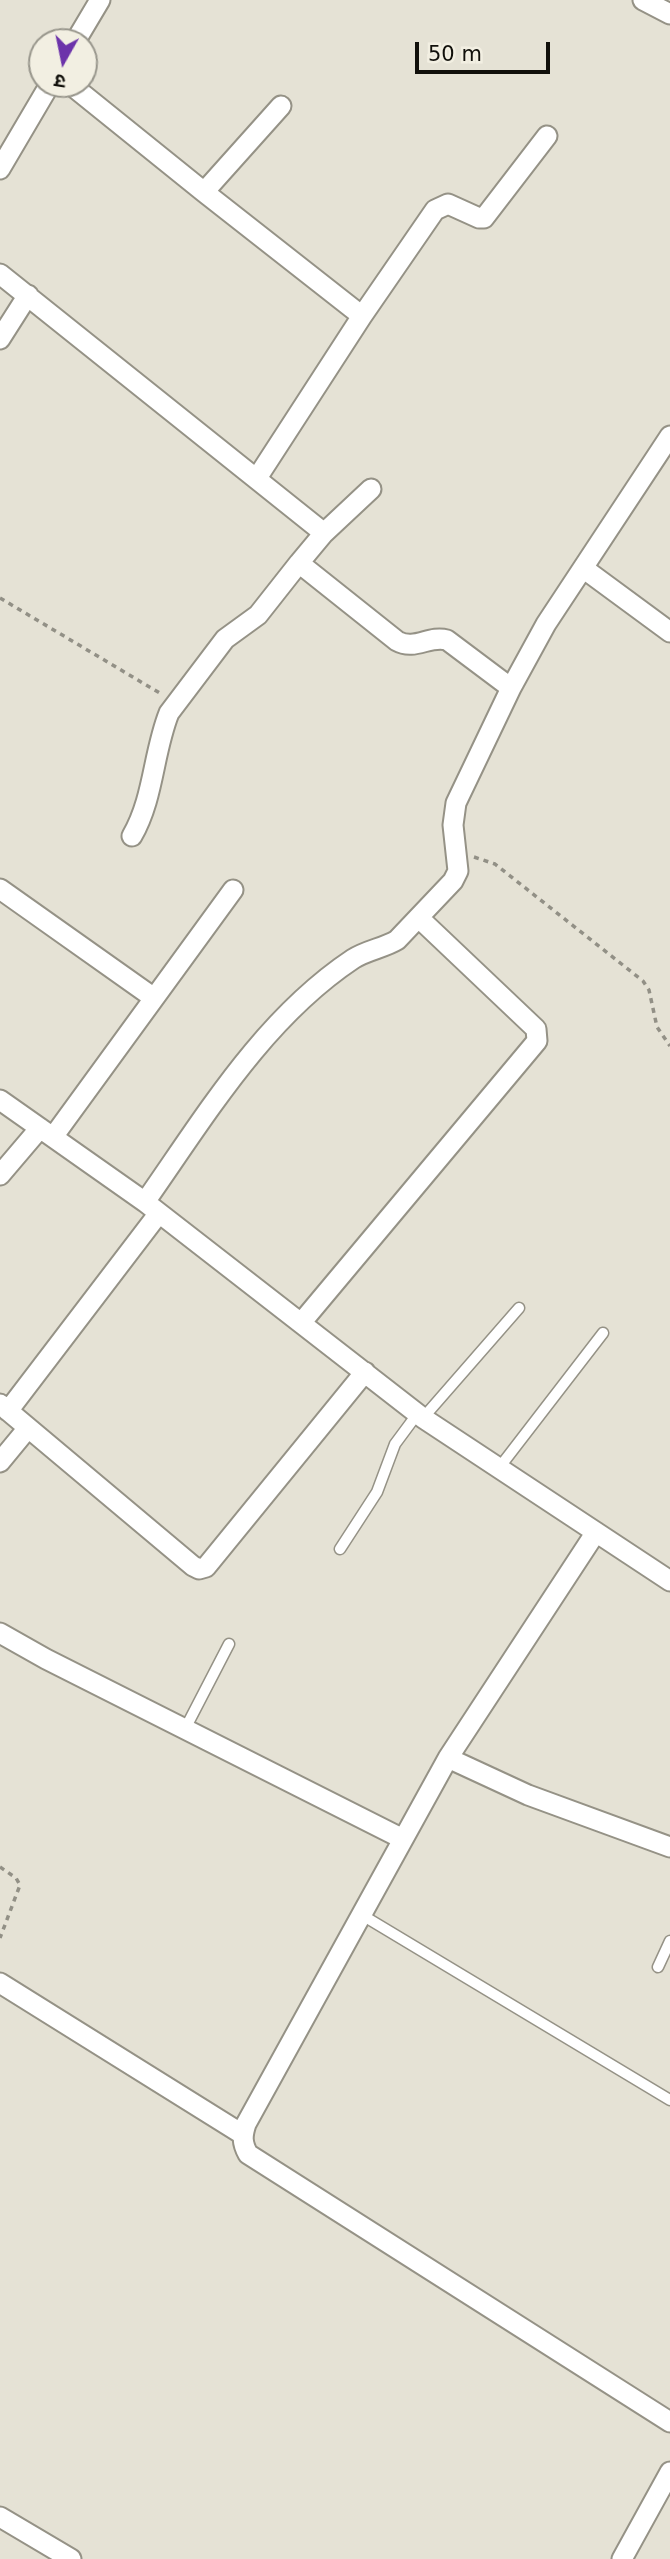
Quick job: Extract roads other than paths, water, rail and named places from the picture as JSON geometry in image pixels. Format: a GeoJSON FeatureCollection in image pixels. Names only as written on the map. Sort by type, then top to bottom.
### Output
{"type":"FeatureCollection","features":[{"type":"Feature","properties":{"kind":"street"},"geometry":{"type":"LineString","coordinates":[[77,0],[97,6],[84,28]]}},
{"type":"Feature","properties":{"kind":"street"},"geometry":{"type":"LineString","coordinates":[[643,0],[670,14]]}},
{"type":"Feature","properties":{"kind":"street"},"geometry":{"type":"LineString","coordinates":[[0,169],[42,98]]}},
{"type":"Feature","properties":{"kind":"street"},"geometry":{"type":"LineString","coordinates":[[87,98],[362,316]]}},
{"type":"Feature","properties":{"kind":"street"},"geometry":{"type":"LineString","coordinates":[[204,192],[281,106]]}},
{"type":"Feature","properties":{"kind":"street"},"geometry":{"type":"LineString","coordinates":[[257,478],[362,316],[435,210],[448,204],[484,218],[547,136]]}},
{"type":"Feature","properties":{"kind":"street"},"geometry":{"type":"LineString","coordinates":[[0,274],[324,533]]}},
{"type":"Feature","properties":{"kind":"street"},"geometry":{"type":"LineString","coordinates":[[0,339],[28,295]]}},
{"type":"Feature","properties":{"kind":"street"},"geometry":{"type":"LineString","coordinates":[[365,1372],[206,1567],[199,1569],[4,1408],[152,1208],[224,1089],[289,1010],[356,957],[397,940],[453,881],[458,871],[453,825],[456,803],[511,688],[546,624],[670,436]]}},
{"type":"Feature","properties":{"kind":"street"},"geometry":{"type":"LineString","coordinates":[[132,836],[146,806],[164,727],[176,703],[225,639],[258,615],[324,533],[371,489]]}},
{"type":"Feature","properties":{"kind":"street"},"geometry":{"type":"LineString","coordinates":[[299,563],[397,641],[411,646],[447,640],[511,688]]}},
{"type":"Feature","properties":{"kind":"street"},"geometry":{"type":"LineString","coordinates":[[583,568],[670,632]]}},
{"type":"Feature","properties":{"kind":"street"},"geometry":{"type":"LineString","coordinates":[[0,889],[154,998]]}},
{"type":"Feature","properties":{"kind":"street"},"geometry":{"type":"LineString","coordinates":[[0,1175],[46,1133],[154,998],[233,890]]}},
{"type":"Feature","properties":{"kind":"street"},"geometry":{"type":"LineString","coordinates":[[301,1323],[537,1041],[536,1029],[419,918]]}},
{"type":"Feature","properties":{"kind":"street"},"geometry":{"type":"LineString","coordinates":[[0,1100],[152,1208],[420,1415],[670,1581]]}},
{"type":"Feature","properties":{"kind":"street"},"geometry":{"type":"LineString","coordinates":[[0,1462],[28,1428]]}},
{"type":"Feature","properties":{"kind":"street"},"geometry":{"type":"LineString","coordinates":[[596,1532],[448,1758],[242,2134],[243,2145],[248,2154],[670,2422]]}},
{"type":"Feature","properties":{"kind":"street"},"geometry":{"type":"LineString","coordinates":[[0,1633],[46,1659],[404,1839]]}},
{"type":"Feature","properties":{"kind":"street"},"geometry":{"type":"LineString","coordinates":[[448,1758],[528,1795],[670,1847]]}},
{"type":"Feature","properties":{"kind":"street"},"geometry":{"type":"LineString","coordinates":[[0,1983],[242,2134]]}},
{"type":"Feature","properties":{"kind":"street"},"geometry":{"type":"LineString","coordinates":[[622,2559],[670,2472]]}},
{"type":"Feature","properties":{"kind":"street"},"geometry":{"type":"LineString","coordinates":[[0,2517],[71,2559]]}},
{"type":"Feature","properties":{"kind":"lane"},"geometry":{"type":"LineString","coordinates":[[340,1549],[377,1492],[395,1444],[519,1308]]}},
{"type":"Feature","properties":{"kind":"lane"},"geometry":{"type":"LineString","coordinates":[[499,1468],[603,1333]]}},
{"type":"Feature","properties":{"kind":"lane"},"geometry":{"type":"LineString","coordinates":[[185,1729],[229,1644]]}},
{"type":"Feature","properties":{"kind":"lane"},"geometry":{"type":"LineString","coordinates":[[362,1915],[670,2100]]}},
{"type":"Feature","properties":{"kind":"lane"},"geometry":{"type":"LineString","coordinates":[[658,1967],[670,1941]]}}]}
